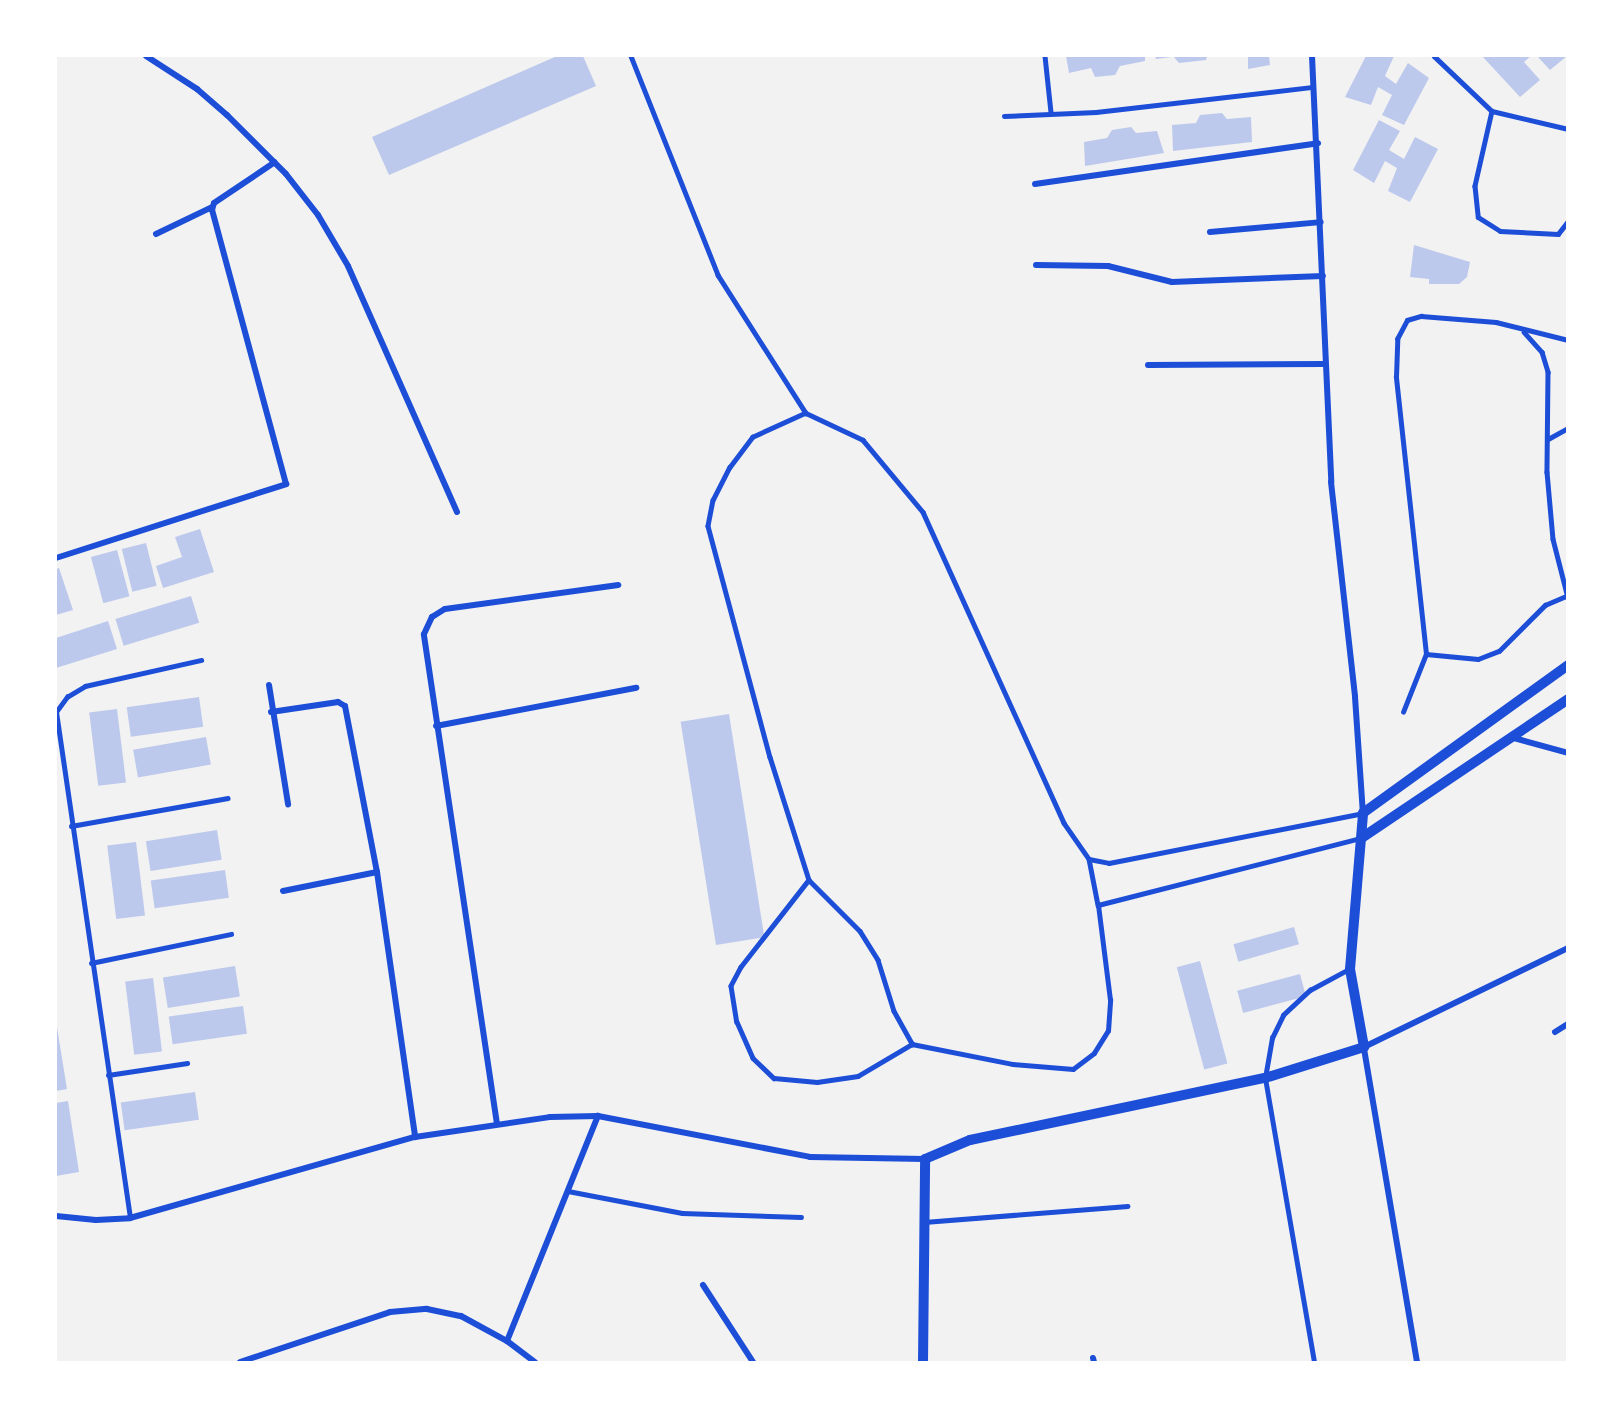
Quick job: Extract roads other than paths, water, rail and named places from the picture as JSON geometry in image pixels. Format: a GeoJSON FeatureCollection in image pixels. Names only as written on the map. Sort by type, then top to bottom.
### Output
{"type":"FeatureCollection","features":[{"type":"Feature","properties":{"kind":"street"},"geometry":{"type":"LineString","coordinates":[[1312,56],[1323,276],[1323,364],[1363,813],[1363,837],[1350,969],[1416,1362]]}},
{"type":"Feature","properties":{"kind":"street"},"geometry":{"type":"LineString","coordinates":[[151,57],[197,89],[275,162],[318,215],[348,266],[457,512]]}},
{"type":"Feature","properties":{"kind":"street"},"geometry":{"type":"LineString","coordinates":[[1035,184],[1317,143]]}},
{"type":"Feature","properties":{"kind":"street"},"geometry":{"type":"LineString","coordinates":[[156,234],[212,207],[275,162]]}},
{"type":"Feature","properties":{"kind":"street"},"geometry":{"type":"LineString","coordinates":[[56,558],[286,484],[212,207]]}},
{"type":"Feature","properties":{"kind":"street"},"geometry":{"type":"LineString","coordinates":[[1210,232],[1321,222]]}},
{"type":"Feature","properties":{"kind":"street"},"geometry":{"type":"LineString","coordinates":[[1036,265],[1108,266],[1172,282],[1323,276]]}},
{"type":"Feature","properties":{"kind":"street"},"geometry":{"type":"LineString","coordinates":[[1148,365],[1323,364]]}},
{"type":"Feature","properties":{"kind":"street"},"geometry":{"type":"LineString","coordinates":[[497,1124],[424,634],[432,617],[445,609],[618,585]]}},
{"type":"Feature","properties":{"kind":"street"},"geometry":{"type":"LineString","coordinates":[[1363,813],[1568,664]]}},
{"type":"Feature","properties":{"kind":"street"},"geometry":{"type":"LineString","coordinates":[[269,685],[271,712],[288,804]]}},
{"type":"Feature","properties":{"kind":"street"},"geometry":{"type":"LineString","coordinates":[[436,726],[636,688]]}},
{"type":"Feature","properties":{"kind":"street"},"geometry":{"type":"LineString","coordinates":[[1363,837],[1514,738],[1568,699]]}},
{"type":"Feature","properties":{"kind":"street"},"geometry":{"type":"LineString","coordinates":[[271,712],[338,702],[345,706],[377,872],[415,1137]]}},
{"type":"Feature","properties":{"kind":"street"},"geometry":{"type":"LineString","coordinates":[[1514,738],[1568,753]]}},
{"type":"Feature","properties":{"kind":"street"},"geometry":{"type":"LineString","coordinates":[[283,891],[377,872]]}},
{"type":"Feature","properties":{"kind":"street"},"geometry":{"type":"LineString","coordinates":[[56,1216],[96,1220],[130,1218],[415,1137],[550,1117],[598,1116],[810,1157],[925,1159],[970,1140],[1265,1078],[1364,1047],[1568,948]]}},
{"type":"Feature","properties":{"kind":"street"},"geometry":{"type":"LineString","coordinates":[[1555,1032],[1568,1024]]}},
{"type":"Feature","properties":{"kind":"street"},"geometry":{"type":"LineString","coordinates":[[507,1341],[598,1116]]}},
{"type":"Feature","properties":{"kind":"street"},"geometry":{"type":"LineString","coordinates":[[923,1362],[925,1159]]}},
{"type":"Feature","properties":{"kind":"street"},"geometry":{"type":"LineString","coordinates":[[703,1285],[753,1362]]}},
{"type":"Feature","properties":{"kind":"street"},"geometry":{"type":"LineString","coordinates":[[240,1362],[390,1312],[427,1309],[461,1316],[507,1341],[536,1362]]}},
{"type":"Feature","properties":{"kind":"lane"},"geometry":{"type":"LineString","coordinates":[[631,56],[718,275],[806,413],[863,440],[923,512],[1064,823],[1089,859],[1098,905],[1110,1000],[1108,1031],[1094,1053],[1073,1069],[1013,1064],[912,1044],[858,1076],[817,1082],[774,1078],[753,1058],[737,1022],[731,986],[741,967],[809,880]]}},
{"type":"Feature","properties":{"kind":"lane"},"geometry":{"type":"LineString","coordinates":[[1045,56],[1051,112]]}},
{"type":"Feature","properties":{"kind":"lane"},"geometry":{"type":"LineString","coordinates":[[1434,56],[1492,111],[1568,129]]}},
{"type":"Feature","properties":{"kind":"lane"},"geometry":{"type":"LineString","coordinates":[[1004,116],[1051,112],[1096,112],[1313,87]]}},
{"type":"Feature","properties":{"kind":"lane"},"geometry":{"type":"LineString","coordinates":[[1492,111],[1475,186],[1478,218],[1500,231],[1558,234],[1568,221]]}},
{"type":"Feature","properties":{"kind":"lane"},"geometry":{"type":"LineString","coordinates":[[1402,712],[1426,654],[1396,377],[1397,339],[1407,320],[1421,316],[1496,322],[1568,340]]}},
{"type":"Feature","properties":{"kind":"lane"},"geometry":{"type":"LineString","coordinates":[[1426,654],[1478,659],[1499,651],[1545,604],[1567,597],[1553,540],[1547,472],[1548,372],[1542,351],[1521,329]]}},
{"type":"Feature","properties":{"kind":"lane"},"geometry":{"type":"LineString","coordinates":[[806,413],[753,437],[730,467],[713,500],[708,526],[770,757],[809,880],[860,931],[878,960],[894,1011],[912,1044]]}},
{"type":"Feature","properties":{"kind":"lane"},"geometry":{"type":"LineString","coordinates":[[1548,439],[1568,428]]}},
{"type":"Feature","properties":{"kind":"lane"},"geometry":{"type":"LineString","coordinates":[[130,1218],[56,712],[67,697],[84,686],[201,660]]}},
{"type":"Feature","properties":{"kind":"lane"},"geometry":{"type":"LineString","coordinates":[[71,826],[228,798]]}},
{"type":"Feature","properties":{"kind":"lane"},"geometry":{"type":"LineString","coordinates":[[1089,859],[1108,863],[1363,813]]}},
{"type":"Feature","properties":{"kind":"lane"},"geometry":{"type":"LineString","coordinates":[[1098,905],[1363,837]]}},
{"type":"Feature","properties":{"kind":"lane"},"geometry":{"type":"LineString","coordinates":[[91,963],[231,934]]}},
{"type":"Feature","properties":{"kind":"lane"},"geometry":{"type":"LineString","coordinates":[[1314,1362],[1265,1078],[1272,1038],[1283,1016],[1310,990],[1350,969]]}},
{"type":"Feature","properties":{"kind":"lane"},"geometry":{"type":"LineString","coordinates":[[108,1075],[187,1062]]}},
{"type":"Feature","properties":{"kind":"lane"},"geometry":{"type":"LineString","coordinates":[[568,1191],[682,1213],[801,1217]]}},
{"type":"Feature","properties":{"kind":"lane"},"geometry":{"type":"LineString","coordinates":[[924,1222],[1127,1206]]}}]}
